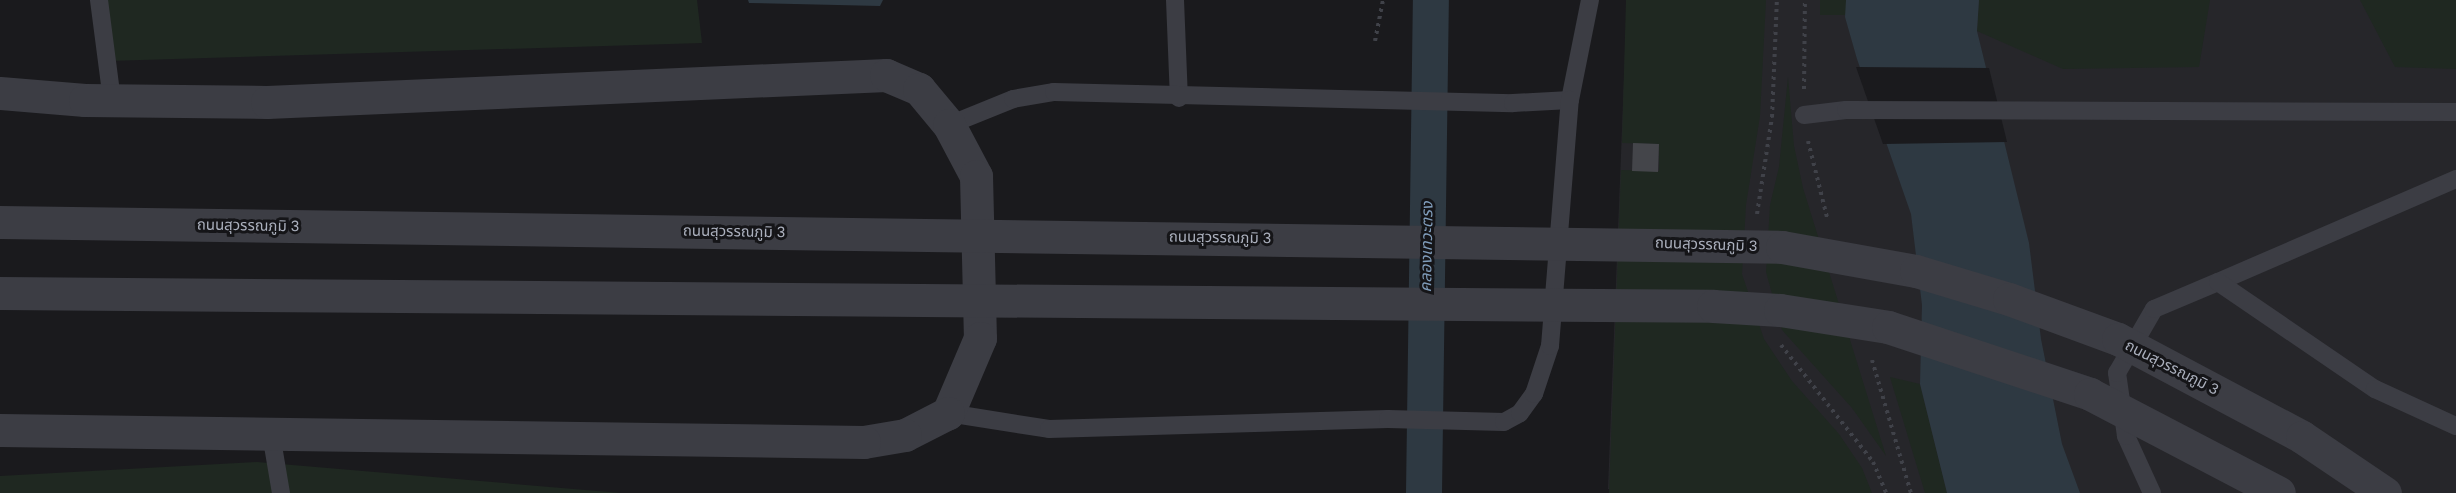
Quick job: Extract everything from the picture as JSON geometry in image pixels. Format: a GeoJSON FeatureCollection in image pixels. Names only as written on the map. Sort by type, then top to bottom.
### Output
{"type":"FeatureCollection","features":[{"type":"Feature","properties":{"kind":"street"},"geometry":{"type":"LineString","coordinates":[[0,93],[112,100],[267,102],[886,75],[919,89],[949,125],[976,176],[980,338],[948,413],[904,435],[864,442],[0,430]]}},
{"type":"Feature","properties":{"kind":"street","name":"ถนนสุวรรณภูมิ 3"},"geometry":{"type":"LineString","coordinates":[[0,222],[1782,247],[1916,271],[2009,299],[2118,339],[2302,437],[2385,493]]}},
{"type":"Feature","properties":{"kind":"street"},"geometry":{"type":"LineString","coordinates":[[0,292],[1701,306],[1780,310],[1888,327],[2079,390],[2279,493]]}},
{"type":"Feature","properties":{"kind":"lane"},"geometry":{"type":"LineString","coordinates":[[99,0],[112,100]]}},
{"type":"Feature","properties":{"kind":"lane"},"geometry":{"type":"LineString","coordinates":[[1175,0],[1179,98]]}},
{"type":"Feature","properties":{"kind":"lane"},"geometry":{"type":"LineString","coordinates":[[948,413],[1049,429],[1388,419],[1504,422],[1520,413],[1534,394],[1550,346],[1570,100],[1590,0]]}},
{"type":"Feature","properties":{"kind":"lane"},"geometry":{"type":"LineString","coordinates":[[949,125],[1013,99],[1054,92],[1179,98],[1513,103],[1570,100]]}},
{"type":"Feature","properties":{"kind":"lane"},"geometry":{"type":"LineString","coordinates":[[1804,115],[1846,110],[2065,114],[2456,112]]}},
{"type":"Feature","properties":{"kind":"lane"},"geometry":{"type":"LineString","coordinates":[[2152,493],[2126,436],[2117,374],[2154,309],[2456,179]]}},
{"type":"Feature","properties":{"kind":"lane"},"geometry":{"type":"LineString","coordinates":[[2218,282],[2374,389],[2456,426]]}},
{"type":"Feature","properties":{"kind":"lane"},"geometry":{"type":"LineString","coordinates":[[271,434],[281,493]]}},
{"type":"Feature","properties":{"kind":"path"},"geometry":{"type":"LineString","coordinates":[[1375,41],[1383,0]]}},
{"type":"Feature","properties":{"kind":"shaded area"},"geometry":{"type":"Polygon","coordinates":[[[99,0],[697,0],[702,43],[108,61],[99,0]]]}},
{"type":"Feature","properties":{"kind":"shaded area"},"geometry":{"type":"Polygon","coordinates":[[[748,0],[883,0],[880,6],[749,3],[748,0]]]}},
{"type":"Feature","properties":{"kind":"shaded area"},"geometry":{"type":"Polygon","coordinates":[[[1626,0],[1766,0],[1760,116],[1746,205],[1742,274],[1764,339],[1792,381],[1839,434],[1862,468],[1872,493],[1609,493],[1621,170],[1659,171],[1659,144],[1622,143],[1626,0]]]}},
{"type":"Feature","properties":{"kind":"shaded area"},"geometry":{"type":"Polygon","coordinates":[[[1627,0],[2456,0],[2456,493],[1627,493],[1608,489],[1627,0]]]}},
{"type":"Feature","properties":{"kind":"shaded area"},"geometry":{"type":"Polygon","coordinates":[[[1820,0],[1846,0],[1846,15],[1820,15],[1820,0]]]}},
{"type":"Feature","properties":{"kind":"shaded area"},"geometry":{"type":"Polygon","coordinates":[[[1846,0],[1979,0],[1977,31],[2029,243],[2041,339],[2062,444],[2080,493],[1947,493],[1920,384],[1922,305],[1911,214],[1857,59],[1845,17],[1846,0]]]}},
{"type":"Feature","properties":{"kind":"shaded area"},"geometry":{"type":"Polygon","coordinates":[[[1979,0],[2210,0],[2199,67],[2063,69],[1977,31],[1979,0]]]}},
{"type":"Feature","properties":{"kind":"shaded area"},"geometry":{"type":"Polygon","coordinates":[[[2360,0],[2456,0],[2456,69],[2395,67],[2360,0]]]}},
{"type":"Feature","properties":{"kind":"shaded area"},"geometry":{"type":"Polygon","coordinates":[[[1788,77],[1794,146],[1803,188],[1886,456],[1852,408],[1782,330],[1766,272],[1770,205],[1779,167],[1788,77]]]}},
{"type":"Feature","properties":{"kind":"shaded area"},"geometry":{"type":"Polygon","coordinates":[[[1890,377],[1920,384],[1947,493],[1925,493],[1890,377]]]}},
{"type":"Feature","properties":{"kind":"shaded area"},"geometry":{"type":"Polygon","coordinates":[[[257,462],[621,493],[0,493],[0,476],[257,462]]]}},
{"type":"Feature","properties":{"kind":"pier"},"geometry":{"type":"Polygon","coordinates":[[[1856,67],[1989,68],[2007,142],[1883,144],[1856,67]]]}},
{"type":"Feature","properties":{"kind":"building"},"geometry":{"type":"Polygon","coordinates":[[[1633,143],[1659,144],[1658,172],[1632,171],[1633,143]]]}},
{"type":"Feature","properties":{"kind":"waterway","name":"คลองเทวะตรง"},"geometry":{"type":"LineString","coordinates":[[1424,493],[1431,0]]}}]}
